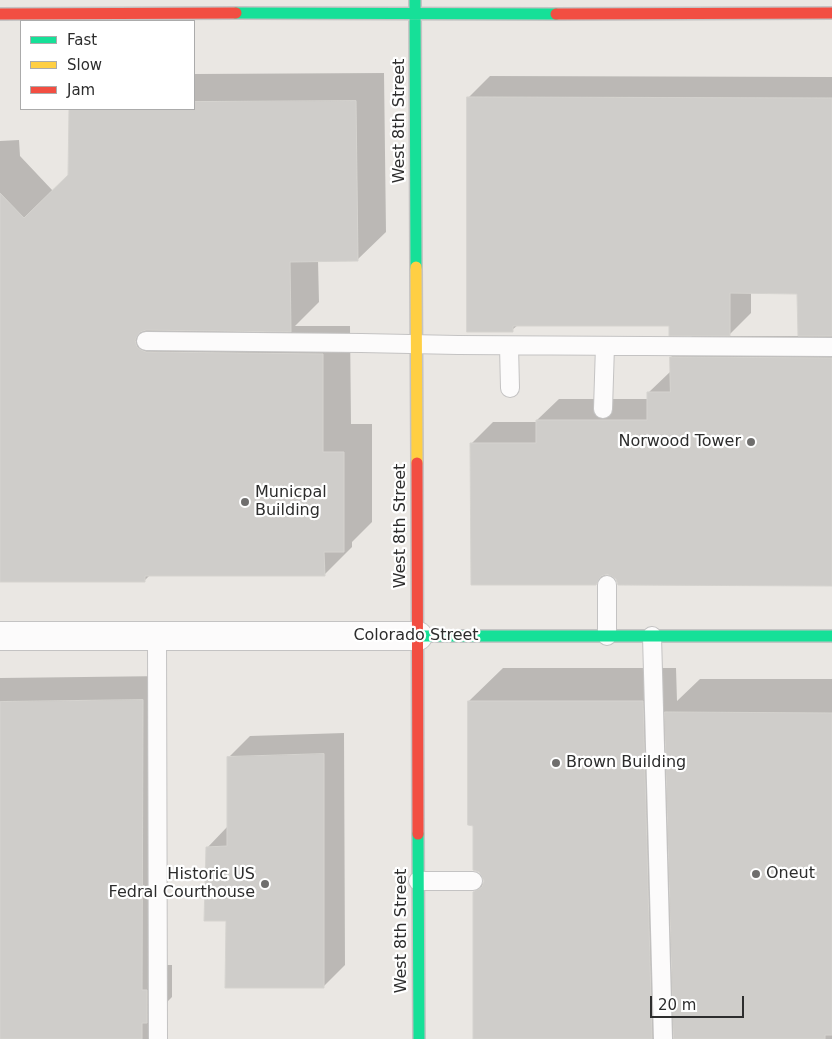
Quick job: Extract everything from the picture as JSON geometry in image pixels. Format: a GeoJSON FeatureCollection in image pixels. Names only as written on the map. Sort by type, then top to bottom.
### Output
{"type":"FeatureCollection","features":[{"type":"Feature","properties":{"kind":"main road","name":"West 8th Street"},"geometry":{"type":"LineString","coordinates":[[416,0],[419,1039]]}},
{"type":"Feature","properties":{"kind":"main road"},"geometry":{"type":"LineString","coordinates":[[0,14],[366,12],[458,14],[832,13]]}},
{"type":"Feature","properties":{"kind":"main road","name":"Colorado Street"},"geometry":{"type":"LineString","coordinates":[[418,636],[832,636]]}},
{"type":"Feature","properties":{"kind":"street","name":"Colorado Street"},"geometry":{"type":"LineString","coordinates":[[0,636],[418,636]]}},
{"type":"Feature","properties":{"kind":"lane"},"geometry":{"type":"LineString","coordinates":[[146,341],[510,346],[832,347]]}},
{"type":"Feature","properties":{"kind":"lane"},"geometry":{"type":"LineString","coordinates":[[510,346],[510,388]]}},
{"type":"Feature","properties":{"kind":"lane"},"geometry":{"type":"LineString","coordinates":[[603,409],[605,346]]}},
{"type":"Feature","properties":{"kind":"lane"},"geometry":{"type":"LineString","coordinates":[[607,585],[607,636]]}},
{"type":"Feature","properties":{"kind":"lane"},"geometry":{"type":"LineString","coordinates":[[157,636],[158,1039]]}},
{"type":"Feature","properties":{"kind":"lane"},"geometry":{"type":"LineString","coordinates":[[652,636],[663,1039]]}},
{"type":"Feature","properties":{"kind":"lane"},"geometry":{"type":"LineString","coordinates":[[418,881],[473,881]]}},
{"type":"Feature","properties":{"kind":"building"},"geometry":{"type":"Polygon","coordinates":[[[467,97],[832,98],[832,336],[798,336],[797,294],[730,293],[730,336],[669,336],[669,326],[513,326],[513,332],[467,332],[467,97]]]}},
{"type":"Feature","properties":{"kind":"building"},"geometry":{"type":"Polygon","coordinates":[[[356,101],[358,261],[290,262],[291,332],[146,330],[140,332],[135,340],[137,347],[146,352],[323,354],[323,452],[344,452],[344,552],[324,552],[325,576],[145,576],[145,582],[0,582],[0,193],[24,218],[68,175],[69,110],[195,110],[195,102],[356,101]]]}},
{"type":"Feature","properties":{"kind":"building"},"geometry":{"type":"Polygon","coordinates":[[[670,357],[832,358],[832,586],[618,585],[616,579],[607,574],[601,576],[596,585],[471,585],[470,443],[536,443],[536,420],[647,420],[647,392],[670,392],[670,357]]]}},
{"type":"Feature","properties":{"kind":"building"},"geometry":{"type":"Polygon","coordinates":[[[143,700],[142,990],[147,990],[147,1023],[142,1023],[142,1039],[0,1039],[0,702],[143,700]]]}},
{"type":"Feature","properties":{"kind":"building"},"geometry":{"type":"Polygon","coordinates":[[[468,701],[643,701],[652,1039],[473,1039],[473,892],[482,887],[484,881],[479,872],[473,870],[473,826],[468,825],[468,701]]]}},
{"type":"Feature","properties":{"kind":"building","name":"Oneut"},"geometry":{"type":"Polygon","coordinates":[[[665,712],[832,713],[832,1035],[825,1035],[825,1039],[674,1039],[665,712]]]}},
{"type":"Feature","properties":{"kind":"building","name":"Historic US Fedral Courthouse"},"geometry":{"type":"Polygon","coordinates":[[[324,754],[324,988],[225,988],[226,921],[204,921],[206,847],[227,846],[227,757],[324,754]]]}},
{"type":"Feature","properties":{"kind":"traffic: fast"},"geometry":{"type":"LineString","coordinates":[[415,0],[416,267]]}},
{"type":"Feature","properties":{"kind":"traffic: fast"},"geometry":{"type":"LineString","coordinates":[[236,13],[556,14]]}},
{"type":"Feature","properties":{"kind":"traffic: fast"},"geometry":{"type":"LineString","coordinates":[[418,636],[832,636]]}},
{"type":"Feature","properties":{"kind":"traffic: fast"},"geometry":{"type":"LineString","coordinates":[[418,834],[419,1039]]}},
{"type":"Feature","properties":{"kind":"traffic: slow"},"geometry":{"type":"LineString","coordinates":[[416,267],[417,463]]}},
{"type":"Feature","properties":{"kind":"traffic: jam"},"geometry":{"type":"LineString","coordinates":[[0,14],[236,13]]}},
{"type":"Feature","properties":{"kind":"traffic: jam"},"geometry":{"type":"LineString","coordinates":[[556,14],[832,13]]}},
{"type":"Feature","properties":{"kind":"traffic: jam"},"geometry":{"type":"LineString","coordinates":[[417,463],[418,834]]}},
{"type":"Feature","properties":{"kind":"place","name":"Norwood Tower"},"geometry":{"type":"Point","coordinates":[751,442]}},
{"type":"Feature","properties":{"kind":"place","name":"Municpal Building"},"geometry":{"type":"Point","coordinates":[245,502]}},
{"type":"Feature","properties":{"kind":"place","name":"Brown Building"},"geometry":{"type":"Point","coordinates":[556,763]}},
{"type":"Feature","properties":{"kind":"place","name":"Oneut"},"geometry":{"type":"Point","coordinates":[756,874]}},
{"type":"Feature","properties":{"kind":"place","name":"Historic US Fedral Courthouse"},"geometry":{"type":"Point","coordinates":[265,884]}}]}
